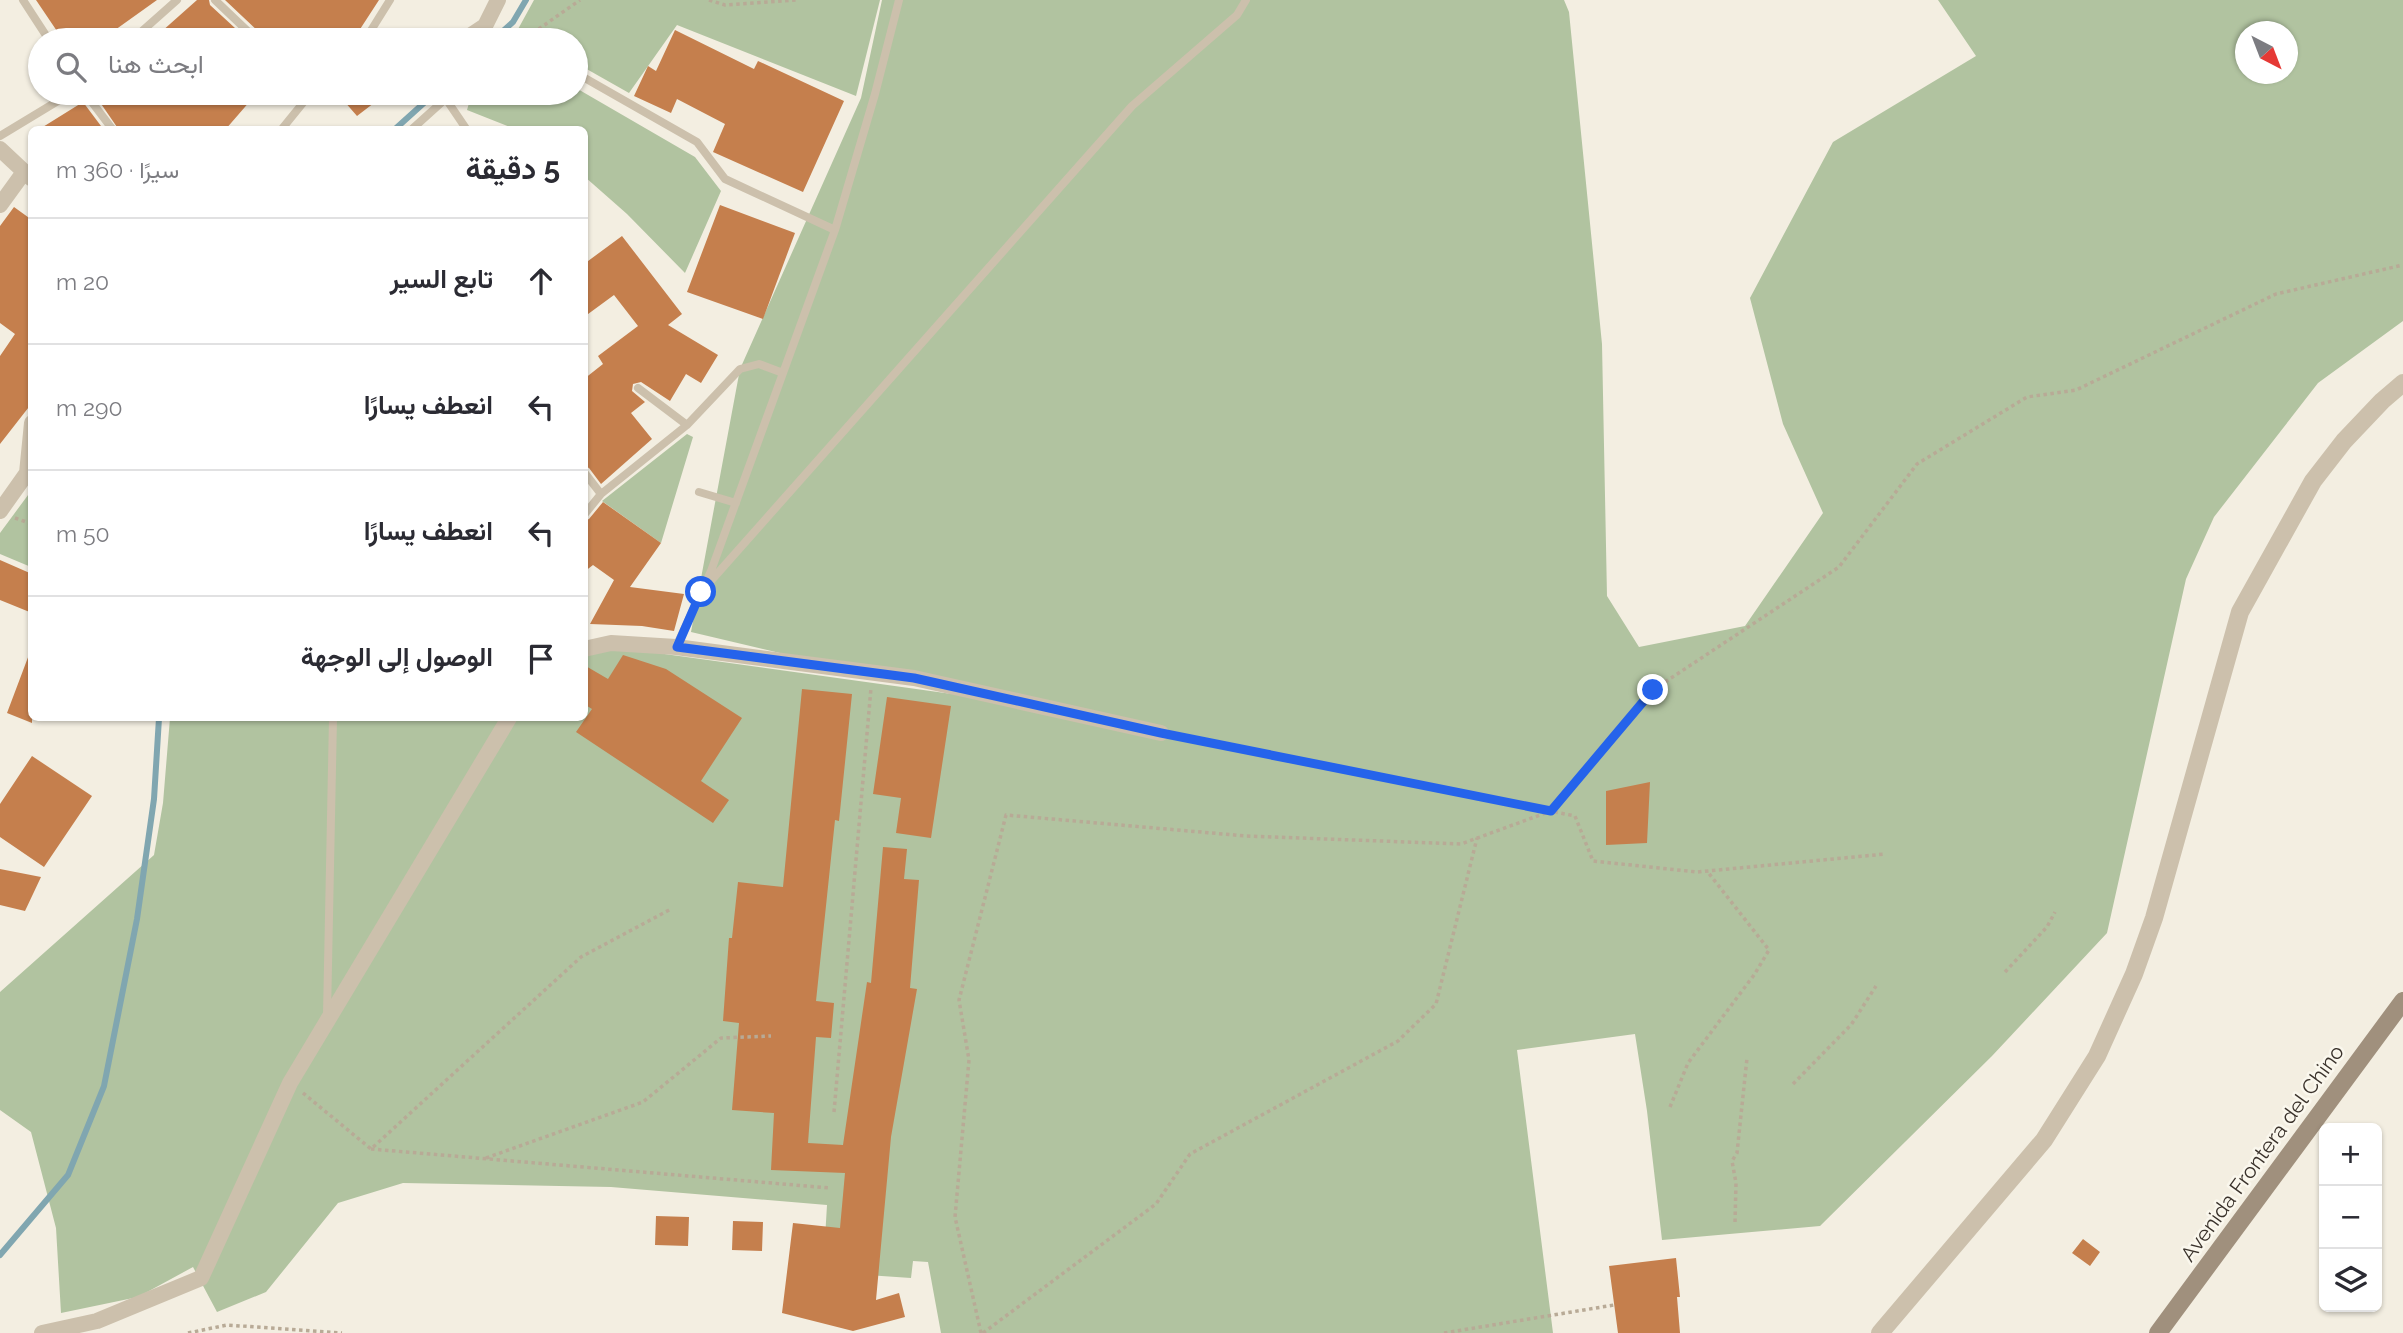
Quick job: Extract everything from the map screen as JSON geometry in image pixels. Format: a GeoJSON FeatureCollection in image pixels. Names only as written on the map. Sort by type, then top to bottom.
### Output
{"type":"FeatureCollection","features":[{"type":"Feature","properties":{"kind":"main road","name":"Avenida Frontera del Chino"},"geometry":{"type":"LineString","coordinates":[[2158,1333],[2403,1001]]}},
{"type":"Feature","properties":{"kind":"street"},"geometry":{"type":"LineString","coordinates":[[482,28],[498,0]]}},
{"type":"Feature","properties":{"kind":"street"},"geometry":{"type":"LineString","coordinates":[[0,149],[28,176],[0,205]]}},
{"type":"Feature","properties":{"kind":"street"},"geometry":{"type":"LineString","coordinates":[[1880,1333],[2043,1140],[2097,1056],[2134,974],[2154,918],[2240,612],[2313,481],[2344,441],[2403,383]]}},
{"type":"Feature","properties":{"kind":"street"},"geometry":{"type":"LineString","coordinates":[[0,511],[27,473],[28,463]]}},
{"type":"Feature","properties":{"kind":"street"},"geometry":{"type":"LineString","coordinates":[[588,648],[611,643],[677,647],[914,678],[1161,733]]}},
{"type":"Feature","properties":{"kind":"street"},"geometry":{"type":"LineString","coordinates":[[42,1333],[97,1321],[201,1279],[290,1083],[507,721]]}},
{"type":"Feature","properties":{"kind":"lane"},"geometry":{"type":"LineString","coordinates":[[23,0],[41,28]]}},
{"type":"Feature","properties":{"kind":"lane"},"geometry":{"type":"LineString","coordinates":[[146,28],[177,0]]}},
{"type":"Feature","properties":{"kind":"lane"},"geometry":{"type":"LineString","coordinates":[[215,0],[244,28]]}},
{"type":"Feature","properties":{"kind":"lane"},"geometry":{"type":"LineString","coordinates":[[372,28],[390,0]]}},
{"type":"Feature","properties":{"kind":"lane"},"geometry":{"type":"LineString","coordinates":[[677,647],[736,503],[835,230],[899,0]]}},
{"type":"Feature","properties":{"kind":"lane"},"geometry":{"type":"LineString","coordinates":[[701,592],[1132,106],[1237,15],[1246,0]]}},
{"type":"Feature","properties":{"kind":"lane"},"geometry":{"type":"LineString","coordinates":[[588,80],[697,142],[725,179],[835,230]]}},
{"type":"Feature","properties":{"kind":"lane"},"geometry":{"type":"LineString","coordinates":[[0,136],[51,105]]}},
{"type":"Feature","properties":{"kind":"lane"},"geometry":{"type":"LineString","coordinates":[[94,105],[110,126]]}},
{"type":"Feature","properties":{"kind":"lane"},"geometry":{"type":"LineString","coordinates":[[284,126],[301,105]]}},
{"type":"Feature","properties":{"kind":"lane"},"geometry":{"type":"LineString","coordinates":[[415,126],[439,105]]}},
{"type":"Feature","properties":{"kind":"lane"},"geometry":{"type":"LineString","coordinates":[[454,105],[465,126]]}},
{"type":"Feature","properties":{"kind":"lane"},"geometry":{"type":"LineString","coordinates":[[588,510],[601,494],[687,425],[740,369],[759,364],[783,373]]}},
{"type":"Feature","properties":{"kind":"lane"},"geometry":{"type":"LineString","coordinates":[[638,388],[687,425]]}},
{"type":"Feature","properties":{"kind":"lane"},"geometry":{"type":"LineString","coordinates":[[588,477],[601,494]]}},
{"type":"Feature","properties":{"kind":"lane"},"geometry":{"type":"LineString","coordinates":[[699,492],[736,503]]}},
{"type":"Feature","properties":{"kind":"lane"},"geometry":{"type":"LineString","coordinates":[[327,1022],[332,721]]}},
{"type":"Feature","properties":{"kind":"path"},"geometry":{"type":"LineString","coordinates":[[540,28],[580,0]]}},
{"type":"Feature","properties":{"kind":"path"},"geometry":{"type":"LineString","coordinates":[[709,0],[725,5],[796,0]]}},
{"type":"Feature","properties":{"kind":"path"},"geometry":{"type":"LineString","coordinates":[[1477,838],[1436,1004],[1398,1041],[1190,1154],[1156,1203],[982,1333],[955,1217],[969,1060],[959,1000],[1006,815],[1246,836],[1461,844],[1477,838],[1551,811],[1653,690],[1839,567],[1917,464],[2027,397],[2076,390],[2276,294],[2403,265]]}},
{"type":"Feature","properties":{"kind":"path"},"geometry":{"type":"LineString","coordinates":[[834,1112],[872,672]]}},
{"type":"Feature","properties":{"kind":"path"},"geometry":{"type":"LineString","coordinates":[[1161,733],[1575,816],[1593,861],[1697,872],[1885,854]]}},
{"type":"Feature","properties":{"kind":"path"},"geometry":{"type":"LineString","coordinates":[[1670,1107],[1688,1063],[1754,975],[1769,950],[1707,871]]}},
{"type":"Feature","properties":{"kind":"path"},"geometry":{"type":"LineString","coordinates":[[371,1149],[581,957],[671,909]]}},
{"type":"Feature","properties":{"kind":"path"},"geometry":{"type":"LineString","coordinates":[[2005,972],[2047,927],[2055,912]]}},
{"type":"Feature","properties":{"kind":"path"},"geometry":{"type":"LineString","coordinates":[[1793,1084],[1851,1025],[1876,986]]}},
{"type":"Feature","properties":{"kind":"path"},"geometry":{"type":"LineString","coordinates":[[484,1158],[643,1102],[720,1038],[771,1036]]}},
{"type":"Feature","properties":{"kind":"path"},"geometry":{"type":"LineString","coordinates":[[1735,1222],[1737,1184],[1732,1161],[1737,1153],[1747,1058]]}},
{"type":"Feature","properties":{"kind":"path"},"geometry":{"type":"LineString","coordinates":[[290,1083],[371,1149],[830,1188]]}},
{"type":"Feature","properties":{"kind":"path"},"geometry":{"type":"LineString","coordinates":[[1444,1333],[1614,1305]]}},
{"type":"Feature","properties":{"kind":"path"},"geometry":{"type":"LineString","coordinates":[[188,1333],[227,1325],[342,1333]]}},
{"type":"Feature","properties":{"kind":"green space"},"geometry":{"type":"Polygon","coordinates":[[[534,0],[880,0],[856,96],[677,25],[629,93],[588,70],[588,28],[519,28],[534,0]]]}},
{"type":"Feature","properties":{"kind":"green space"},"geometry":{"type":"Polygon","coordinates":[[[882,0],[1564,0],[1569,12],[1602,344],[1607,596],[1639,647],[1745,626],[1823,513],[1783,424],[1750,298],[1833,142],[1976,56],[1938,0],[2403,0],[2403,321],[2318,383],[2214,517],[2186,579],[2107,933],[1992,1056],[1820,1226],[1662,1240],[1635,1034],[1517,1050],[1553,1333],[941,1333],[928,1262],[913,1261],[911,1278],[823,1272],[827,1205],[611,1187],[403,1183],[338,1203],[266,1292],[217,1312],[193,1267],[138,1297],[61,1313],[56,1228],[31,1132],[0,1110],[0,992],[154,855],[163,803],[170,721],[588,721],[588,643],[952,694],[691,632],[740,369],[861,98],[882,0]]]}},
{"type":"Feature","properties":{"kind":"green space"},"geometry":{"type":"Polygon","coordinates":[[[588,95],[695,157],[721,191],[685,273],[627,214],[588,180],[588,126],[507,126],[467,110],[468,105],[588,105],[588,95]]]}},
{"type":"Feature","properties":{"kind":"green space"},"geometry":{"type":"Polygon","coordinates":[[[687,434],[693,437],[661,543],[602,501],[687,434]]]}},
{"type":"Feature","properties":{"kind":"green space"},"geometry":{"type":"Polygon","coordinates":[[[28,495],[28,566],[0,554],[0,533],[28,495]]]}},
{"type":"Feature","properties":{"kind":"building"},"geometry":{"type":"Polygon","coordinates":[[[36,0],[157,0],[118,28],[55,28],[36,0]]]}},
{"type":"Feature","properties":{"kind":"building"},"geometry":{"type":"Polygon","coordinates":[[[197,0],[209,0],[210,5],[235,28],[166,28],[197,0]]]}},
{"type":"Feature","properties":{"kind":"building"},"geometry":{"type":"Polygon","coordinates":[[[225,0],[379,0],[361,28],[255,28],[225,0]]]}},
{"type":"Feature","properties":{"kind":"building"},"geometry":{"type":"Polygon","coordinates":[[[675,30],[754,69],[758,61],[844,101],[803,192],[713,152],[725,124],[677,99],[671,113],[634,96],[648,66],[656,71],[675,30]]]}},
{"type":"Feature","properties":{"kind":"building"},"geometry":{"type":"Polygon","coordinates":[[[78,105],[85,105],[101,126],[44,126],[78,105]]]}},
{"type":"Feature","properties":{"kind":"building"},"geometry":{"type":"Polygon","coordinates":[[[102,105],[247,105],[228,126],[116,126],[102,105]]]}},
{"type":"Feature","properties":{"kind":"building"},"geometry":{"type":"Polygon","coordinates":[[[347,105],[371,105],[357,116],[347,105]]]}},
{"type":"Feature","properties":{"kind":"building"},"geometry":{"type":"Polygon","coordinates":[[[720,205],[795,233],[763,319],[687,292],[720,205]]]}},
{"type":"Feature","properties":{"kind":"building"},"geometry":{"type":"Polygon","coordinates":[[[14,207],[28,217],[28,408],[0,444],[0,356],[15,334],[0,323],[0,226],[14,207]]]}},
{"type":"Feature","properties":{"kind":"building"},"geometry":{"type":"Polygon","coordinates":[[[622,236],[682,314],[668,325],[718,355],[701,383],[686,374],[670,401],[641,382],[633,384],[632,391],[645,402],[631,413],[652,439],[601,484],[588,468],[588,376],[603,364],[598,356],[638,326],[614,295],[588,314],[588,261],[622,236]]]}},
{"type":"Feature","properties":{"kind":"building"},"geometry":{"type":"Polygon","coordinates":[[[603,502],[661,543],[630,587],[684,594],[674,631],[642,626],[590,624],[614,580],[593,565],[588,569],[589,519],[603,502]]]}},
{"type":"Feature","properties":{"kind":"building"},"geometry":{"type":"Polygon","coordinates":[[[0,560],[28,572],[28,611],[0,600],[0,560]]]}},
{"type":"Feature","properties":{"kind":"building"},"geometry":{"type":"Polygon","coordinates":[[[623,655],[666,669],[742,718],[701,781],[729,800],[713,823],[576,732],[584,721],[588,721],[592,709],[588,706],[588,667],[608,679],[623,655]]]}},
{"type":"Feature","properties":{"kind":"building"},"geometry":{"type":"Polygon","coordinates":[[[28,657],[28,721],[32,723],[7,713],[28,657]]]}},
{"type":"Feature","properties":{"kind":"building"},"geometry":{"type":"Polygon","coordinates":[[[802,689],[852,694],[839,821],[835,820],[816,1001],[834,1003],[831,1038],[816,1037],[808,1143],[843,1145],[867,982],[871,983],[883,847],[907,849],[904,879],[919,880],[910,988],[917,989],[891,1137],[876,1300],[899,1293],[905,1317],[853,1331],[782,1313],[793,1223],[840,1228],[845,1173],[771,1170],[774,1113],[732,1110],[739,1023],[723,1021],[729,938],[732,938],[738,882],[783,887],[802,689]]]}},
{"type":"Feature","properties":{"kind":"building"},"geometry":{"type":"Polygon","coordinates":[[[887,697],[951,706],[931,838],[896,833],[901,798],[873,794],[887,697]]]}},
{"type":"Feature","properties":{"kind":"building"},"geometry":{"type":"Polygon","coordinates":[[[32,756],[92,796],[44,867],[0,837],[0,804],[32,756]]]}},
{"type":"Feature","properties":{"kind":"building"},"geometry":{"type":"Polygon","coordinates":[[[1650,782],[1647,843],[1606,845],[1606,791],[1650,782]]]}},
{"type":"Feature","properties":{"kind":"building"},"geometry":{"type":"Polygon","coordinates":[[[0,869],[41,877],[25,911],[0,905],[0,869]]]}},
{"type":"Feature","properties":{"kind":"building"},"geometry":{"type":"Polygon","coordinates":[[[656,1216],[689,1217],[688,1246],[655,1245],[656,1216]]]}},
{"type":"Feature","properties":{"kind":"building"},"geometry":{"type":"Polygon","coordinates":[[[733,1221],[763,1222],[762,1251],[732,1250],[733,1221]]]}},
{"type":"Feature","properties":{"kind":"building"},"geometry":{"type":"Polygon","coordinates":[[[2083,1239],[2100,1252],[2090,1266],[2072,1253],[2083,1239]]]}},
{"type":"Feature","properties":{"kind":"building"},"geometry":{"type":"Polygon","coordinates":[[[1676,1258],[1680,1333],[1618,1333],[1609,1266],[1676,1258]]]}},
{"type":"Feature","properties":{"kind":"waterway"},"geometry":{"type":"LineString","coordinates":[[506,28],[526,0]]}},
{"type":"Feature","properties":{"kind":"waterway"},"geometry":{"type":"LineString","coordinates":[[398,126],[422,105]]}},
{"type":"Feature","properties":{"kind":"waterway"},"geometry":{"type":"LineString","coordinates":[[0,1255],[68,1175],[104,1086],[137,919],[154,799],[159,721]]}},
{"type":"Feature","properties":{"kind":"route"},"geometry":{"type":"LineString","coordinates":[[701,592],[677,647],[914,678],[1161,733],[1551,811],[1653,690]]}}]}
